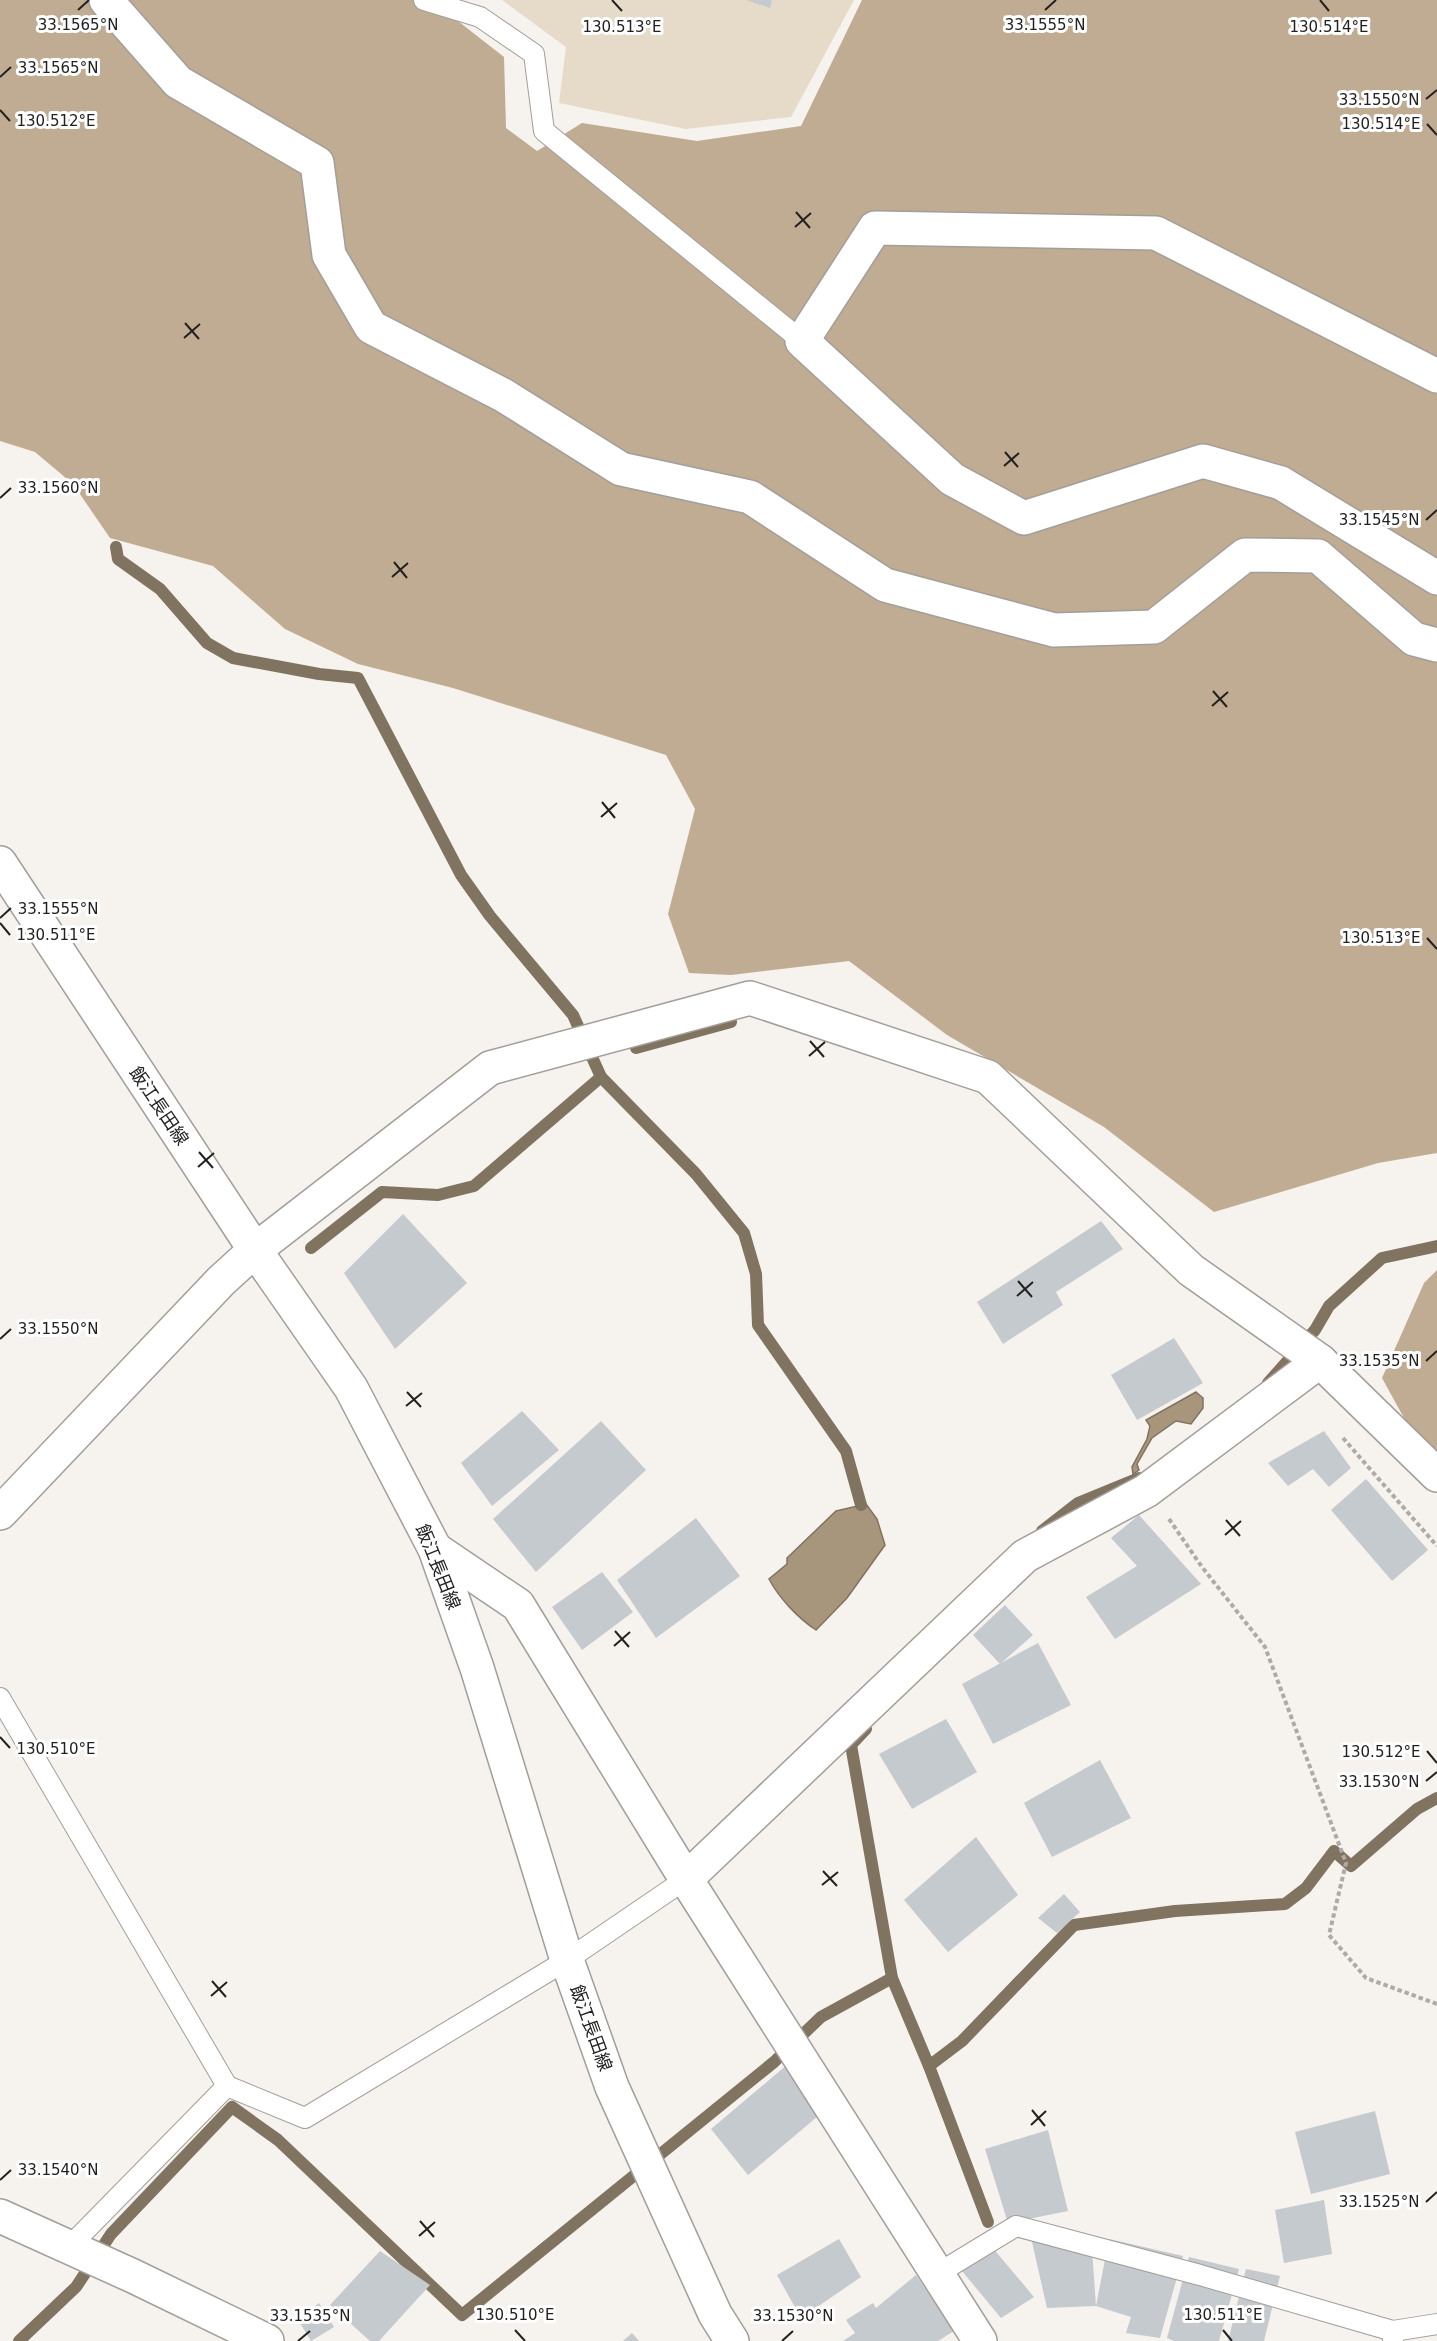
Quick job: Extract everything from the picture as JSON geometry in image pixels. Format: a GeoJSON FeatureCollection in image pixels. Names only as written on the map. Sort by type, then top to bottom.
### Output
{"type":"FeatureCollection","features":[{"type":"Feature","properties":{"kind":"street"},"geometry":{"type":"LineString","coordinates":[[106,0],[178,82],[317,163],[330,255],[371,327],[503,395],[621,469],[750,496],[885,585],[1053,630],[1154,627],[1245,555],[1317,556],[1414,639],[1437,645]]}},
{"type":"Feature","properties":{"kind":"street"},"geometry":{"type":"LineString","coordinates":[[1437,376],[1156,233],[875,228],[802,340],[952,479],[1024,518],[1203,461],[1281,483],[1437,578]]}},
{"type":"Feature","properties":{"kind":"street","name":"飯江長田線"},"geometry":{"type":"LineString","coordinates":[[0,863],[255,1250],[351,1388],[435,1549],[477,1668],[567,1960],[612,2087],[715,2314],[732,2341]]}},
{"type":"Feature","properties":{"kind":"street"},"geometry":{"type":"LineString","coordinates":[[0,1513],[221,1281],[255,1250],[490,1068],[750,998],[988,1077],[1191,1270],[1320,1361],[1437,1475]]}},
{"type":"Feature","properties":{"kind":"street"},"geometry":{"type":"LineString","coordinates":[[686,1879],[1025,1556],[1146,1491],[1320,1361]]}},
{"type":"Feature","properties":{"kind":"street"},"geometry":{"type":"LineString","coordinates":[[435,1549],[518,1605],[686,1879],[980,2341]]}},
{"type":"Feature","properties":{"kind":"street"},"geometry":{"type":"LineString","coordinates":[[0,2216],[267,2341]]}},
{"type":"Feature","properties":{"kind":"lane"},"geometry":{"type":"LineString","coordinates":[[424,0],[480,17],[534,54],[544,131],[802,340]]}},
{"type":"Feature","properties":{"kind":"lane"},"geometry":{"type":"LineString","coordinates":[[0,1698],[227,2086],[305,2118],[567,1960],[686,1879]]}},
{"type":"Feature","properties":{"kind":"lane"},"geometry":{"type":"LineString","coordinates":[[69,2247],[227,2086]]}},
{"type":"Feature","properties":{"kind":"lane"},"geometry":{"type":"LineString","coordinates":[[937,2274],[1016,2226],[1200,2275],[1393,2336],[1437,2324]]}},
{"type":"Feature","properties":{"kind":"path"},"geometry":{"type":"LineString","coordinates":[[1339,1433],[1437,1546]]}},
{"type":"Feature","properties":{"kind":"path"},"geometry":{"type":"LineString","coordinates":[[1168,1519],[1202,1567],[1265,1647],[1346,1863],[1329,1935],[1366,1978],[1437,2004]]}},
{"type":"Feature","properties":{"kind":"shaded area"},"geometry":{"type":"Polygon","coordinates":[[[0,0],[431,0],[504,57],[506,128],[537,151],[582,123],[697,141],[801,126],[862,0],[1437,0],[1437,1153],[1378,1163],[1214,1212],[1104,1127],[947,1035],[849,961],[731,975],[689,973],[668,914],[695,809],[666,755],[453,688],[358,664],[285,629],[213,566],[110,538],[73,484],[35,452],[0,441],[0,0]]]}},
{"type":"Feature","properties":{"kind":"shaded area"},"geometry":{"type":"Polygon","coordinates":[[[502,0],[854,0],[791,117],[686,129],[559,103],[566,47],[502,0]]]}},
{"type":"Feature","properties":{"kind":"shaded area"},"geometry":{"type":"Polygon","coordinates":[[[1437,1270],[1437,1478],[1382,1378],[1424,1283],[1437,1270]]]}},
{"type":"Feature","properties":{"kind":"shaded area"},"geometry":{"type":"Polygon","coordinates":[[[1196,1392],[1203,1398],[1203,1408],[1191,1424],[1176,1421],[1152,1438],[1137,1464],[1139,1470],[1133,1474],[1132,1467],[1147,1439],[1150,1426],[1146,1420],[1196,1392]]]}},
{"type":"Feature","properties":{"kind":"shaded area"},"geometry":{"type":"Polygon","coordinates":[[[866,1504],[877,1519],[885,1545],[847,1598],[816,1630],[790,1607],[769,1579],[787,1564],[787,1558],[836,1511],[866,1504]]]}},
{"type":"Feature","properties":{"kind":"building"},"geometry":{"type":"Polygon","coordinates":[[[746,0],[772,0],[770,8],[746,0]]]}},
{"type":"Feature","properties":{"kind":"building"},"geometry":{"type":"Polygon","coordinates":[[[403,1214],[467,1283],[395,1349],[344,1273],[403,1214]]]}},
{"type":"Feature","properties":{"kind":"building"},"geometry":{"type":"Polygon","coordinates":[[[1101,1221],[1123,1249],[1056,1292],[1063,1305],[1003,1344],[977,1302],[1101,1221]]]}},
{"type":"Feature","properties":{"kind":"building"},"geometry":{"type":"Polygon","coordinates":[[[1174,1338],[1203,1383],[1137,1420],[1111,1375],[1174,1338]]]}},
{"type":"Feature","properties":{"kind":"building"},"geometry":{"type":"Polygon","coordinates":[[[522,1411],[559,1450],[492,1506],[461,1463],[522,1411]]]}},
{"type":"Feature","properties":{"kind":"building"},"geometry":{"type":"Polygon","coordinates":[[[601,1421],[646,1470],[536,1572],[493,1519],[601,1421]]]}},
{"type":"Feature","properties":{"kind":"building"},"geometry":{"type":"Polygon","coordinates":[[[1324,1431],[1351,1468],[1329,1487],[1313,1469],[1288,1486],[1268,1463],[1324,1431]]]}},
{"type":"Feature","properties":{"kind":"building"},"geometry":{"type":"Polygon","coordinates":[[[1366,1479],[1428,1550],[1392,1581],[1331,1510],[1366,1479]]]}},
{"type":"Feature","properties":{"kind":"building"},"geometry":{"type":"Polygon","coordinates":[[[1139,1515],[1201,1584],[1115,1639],[1086,1597],[1137,1566],[1111,1538],[1139,1515]]]}},
{"type":"Feature","properties":{"kind":"building"},"geometry":{"type":"Polygon","coordinates":[[[696,1518],[740,1576],[656,1638],[617,1580],[696,1518]]]}},
{"type":"Feature","properties":{"kind":"building"},"geometry":{"type":"Polygon","coordinates":[[[602,1572],[633,1612],[582,1650],[552,1607],[602,1572]]]}},
{"type":"Feature","properties":{"kind":"building"},"geometry":{"type":"Polygon","coordinates":[[[1005,1605],[1033,1635],[1000,1664],[973,1635],[1005,1605]]]}},
{"type":"Feature","properties":{"kind":"building"},"geometry":{"type":"Polygon","coordinates":[[[1038,1643],[1071,1705],[993,1744],[962,1684],[1038,1643]]]}},
{"type":"Feature","properties":{"kind":"building"},"geometry":{"type":"Polygon","coordinates":[[[946,1719],[977,1772],[912,1809],[879,1754],[946,1719]]]}},
{"type":"Feature","properties":{"kind":"building"},"geometry":{"type":"Polygon","coordinates":[[[1100,1760],[1131,1818],[1052,1857],[1024,1803],[1100,1760]]]}},
{"type":"Feature","properties":{"kind":"building"},"geometry":{"type":"Polygon","coordinates":[[[976,1837],[1018,1895],[948,1952],[904,1900],[976,1837]]]}},
{"type":"Feature","properties":{"kind":"building"},"geometry":{"type":"Polygon","coordinates":[[[1064,1894],[1080,1912],[1057,1933],[1038,1918],[1064,1894]]]}},
{"type":"Feature","properties":{"kind":"building"},"geometry":{"type":"Polygon","coordinates":[[[795,2058],[830,2106],[748,2175],[711,2129],[795,2058]]]}},
{"type":"Feature","properties":{"kind":"building"},"geometry":{"type":"Polygon","coordinates":[[[1375,2111],[1390,2174],[1311,2194],[1295,2132],[1375,2111]]]}},
{"type":"Feature","properties":{"kind":"building"},"geometry":{"type":"Polygon","coordinates":[[[1048,2130],[1068,2211],[1008,2223],[985,2149],[1048,2130]]]}},
{"type":"Feature","properties":{"kind":"building"},"geometry":{"type":"Polygon","coordinates":[[[1324,2200],[1332,2254],[1284,2263],[1275,2210],[1324,2200]]]}},
{"type":"Feature","properties":{"kind":"building"},"geometry":{"type":"Polygon","coordinates":[[[1091,2236],[1096,2306],[1047,2308],[1032,2242],[1091,2236]]]}},
{"type":"Feature","properties":{"kind":"building"},"geometry":{"type":"Polygon","coordinates":[[[839,2239],[861,2277],[801,2318],[777,2275],[839,2239]]]}},
{"type":"Feature","properties":{"kind":"building"},"geometry":{"type":"Polygon","coordinates":[[[1109,2239],[1183,2256],[1160,2338],[1126,2333],[1131,2317],[1096,2306],[1109,2239]]]}},
{"type":"Feature","properties":{"kind":"building"},"geometry":{"type":"Polygon","coordinates":[[[987,2241],[1034,2297],[1001,2318],[957,2265],[987,2241]]]}},
{"type":"Feature","properties":{"kind":"building"},"geometry":{"type":"Polygon","coordinates":[[[380,2251],[430,2285],[379,2341],[370,2341],[330,2305],[380,2251]]]}},
{"type":"Feature","properties":{"kind":"building"},"geometry":{"type":"Polygon","coordinates":[[[1189,2257],[1239,2269],[1219,2341],[1174,2341],[1167,2338],[1189,2257]]]}},
{"type":"Feature","properties":{"kind":"building"},"geometry":{"type":"Polygon","coordinates":[[[1246,2269],[1280,2276],[1264,2341],[1228,2341],[1246,2269]]]}},
{"type":"Feature","properties":{"kind":"building"},"geometry":{"type":"Polygon","coordinates":[[[916,2275],[954,2331],[938,2341],[843,2341],[855,2333],[846,2320],[873,2303],[876,2308],[916,2275]]]}},
{"type":"Feature","properties":{"kind":"building"},"geometry":{"type":"Polygon","coordinates":[[[319,2303],[334,2327],[311,2341],[298,2320],[319,2303]]]}},
{"type":"Feature","properties":{"kind":"building"},"geometry":{"type":"Polygon","coordinates":[[[632,2333],[639,2341],[623,2341],[632,2333]]]}},
{"type":"Feature","properties":{"kind":"waterway"},"geometry":{"type":"LineString","coordinates":[[116,547],[118,559],[160,589],[207,643],[233,658],[319,674],[358,678],[461,875],[490,916],[573,1015],[601,1077],[474,1186],[438,1195],[382,1192],[311,1248]]}},
{"type":"Feature","properties":{"kind":"waterway"},"geometry":{"type":"LineString","coordinates":[[636,1048],[731,1022]]}},
{"type":"Feature","properties":{"kind":"waterway"},"geometry":{"type":"LineString","coordinates":[[601,1077],[696,1174],[744,1233],[756,1274],[758,1325],[846,1451],[861,1505]]}},
{"type":"Feature","properties":{"kind":"waterway"},"geometry":{"type":"LineString","coordinates":[[1268,1383],[1315,1330],[1329,1306],[1382,1258],[1437,1246]]}},
{"type":"Feature","properties":{"kind":"waterway"},"geometry":{"type":"LineString","coordinates":[[1042,1531],[1078,1503],[1139,1478]]}},
{"type":"Feature","properties":{"kind":"waterway"},"geometry":{"type":"LineString","coordinates":[[19,2341],[76,2287],[111,2234],[232,2107],[278,2140],[462,2315],[774,2062],[821,2017],[892,1978],[851,1745],[866,1729]]}},
{"type":"Feature","properties":{"kind":"waterway"},"geometry":{"type":"LineString","coordinates":[[892,1978],[929,2066],[962,2041],[1074,1925],[1175,1911],[1285,1904],[1306,1888],[1334,1851],[1351,1866],[1417,1809],[1437,1798]]}},
{"type":"Feature","properties":{"kind":"waterway"},"geometry":{"type":"LineString","coordinates":[[929,2066],[988,2222]]}}]}
